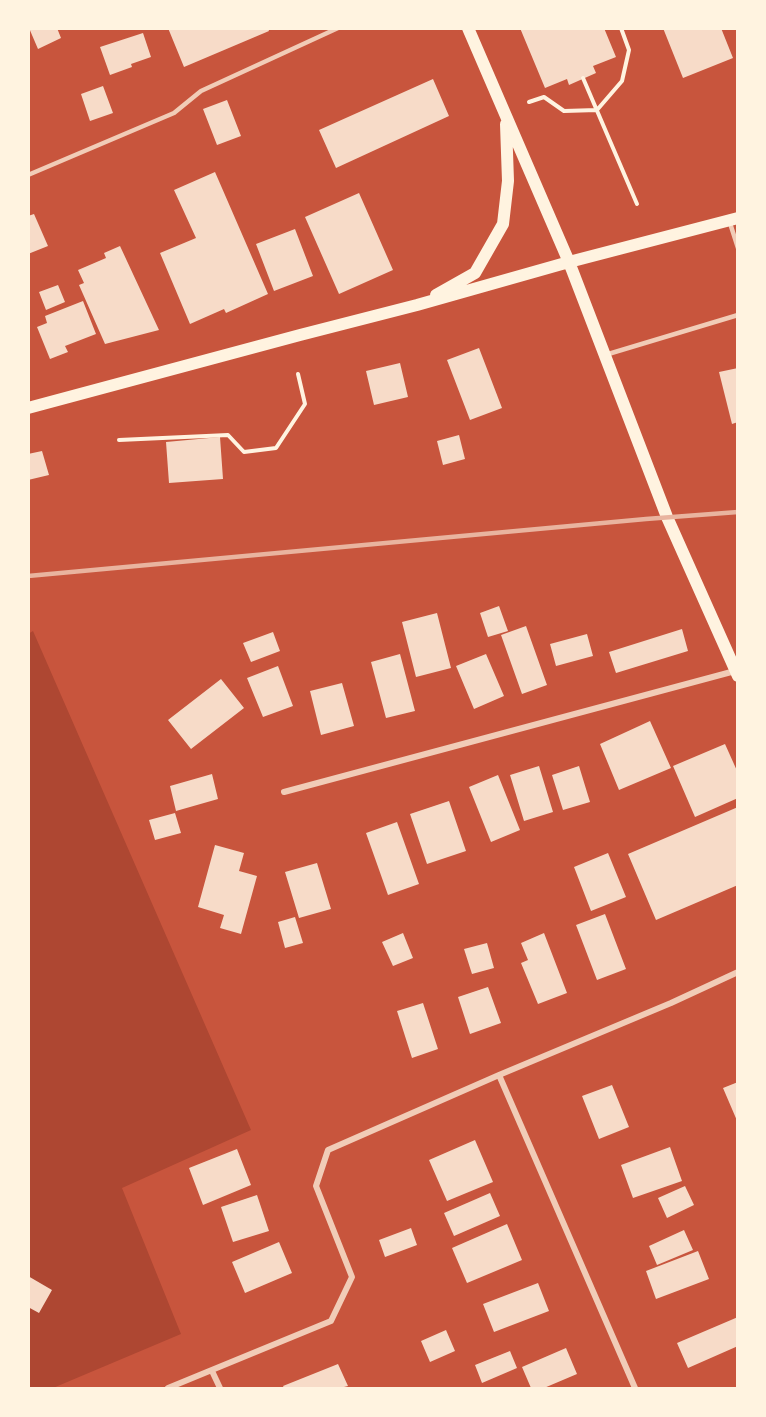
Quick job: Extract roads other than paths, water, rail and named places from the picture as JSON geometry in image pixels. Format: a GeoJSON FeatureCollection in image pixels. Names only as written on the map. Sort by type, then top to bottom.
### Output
{"type":"FeatureCollection","features":[{"type":"Feature","properties":{"kind":"main road"},"geometry":{"type":"LineString","coordinates":[[468,28],[569,262],[667,517],[736,673]]}},
{"type":"Feature","properties":{"kind":"main road"},"geometry":{"type":"LineString","coordinates":[[417,305],[475,273],[503,224],[508,181],[506,117]]}},
{"type":"Feature","properties":{"kind":"main road"},"geometry":{"type":"LineString","coordinates":[[28,408],[733,219]]}},
{"type":"Feature","properties":{"kind":"street"},"geometry":{"type":"LineString","coordinates":[[284,792],[736,673]]}},
{"type":"Feature","properties":{"kind":"street"},"geometry":{"type":"LineString","coordinates":[[168,1389],[331,1322],[352,1277],[316,1186],[328,1150],[738,972]]}},
{"type":"Feature","properties":{"kind":"street"},"geometry":{"type":"LineString","coordinates":[[499,1075],[635,1389]]}},
{"type":"Feature","properties":{"kind":"street"},"geometry":{"type":"LineString","coordinates":[[212,1371],[220,1389]]}},
{"type":"Feature","properties":{"kind":"lane"},"geometry":{"type":"LineString","coordinates":[[28,175],[174,113],[201,91],[338,28]]}},
{"type":"Feature","properties":{"kind":"lane"},"geometry":{"type":"LineString","coordinates":[[733,219],[738,248]]}},
{"type":"Feature","properties":{"kind":"lane"},"geometry":{"type":"LineString","coordinates":[[605,355],[738,315]]}},
{"type":"Feature","properties":{"kind":"railway"},"geometry":{"type":"LineString","coordinates":[[28,576],[738,512]]}}]}
